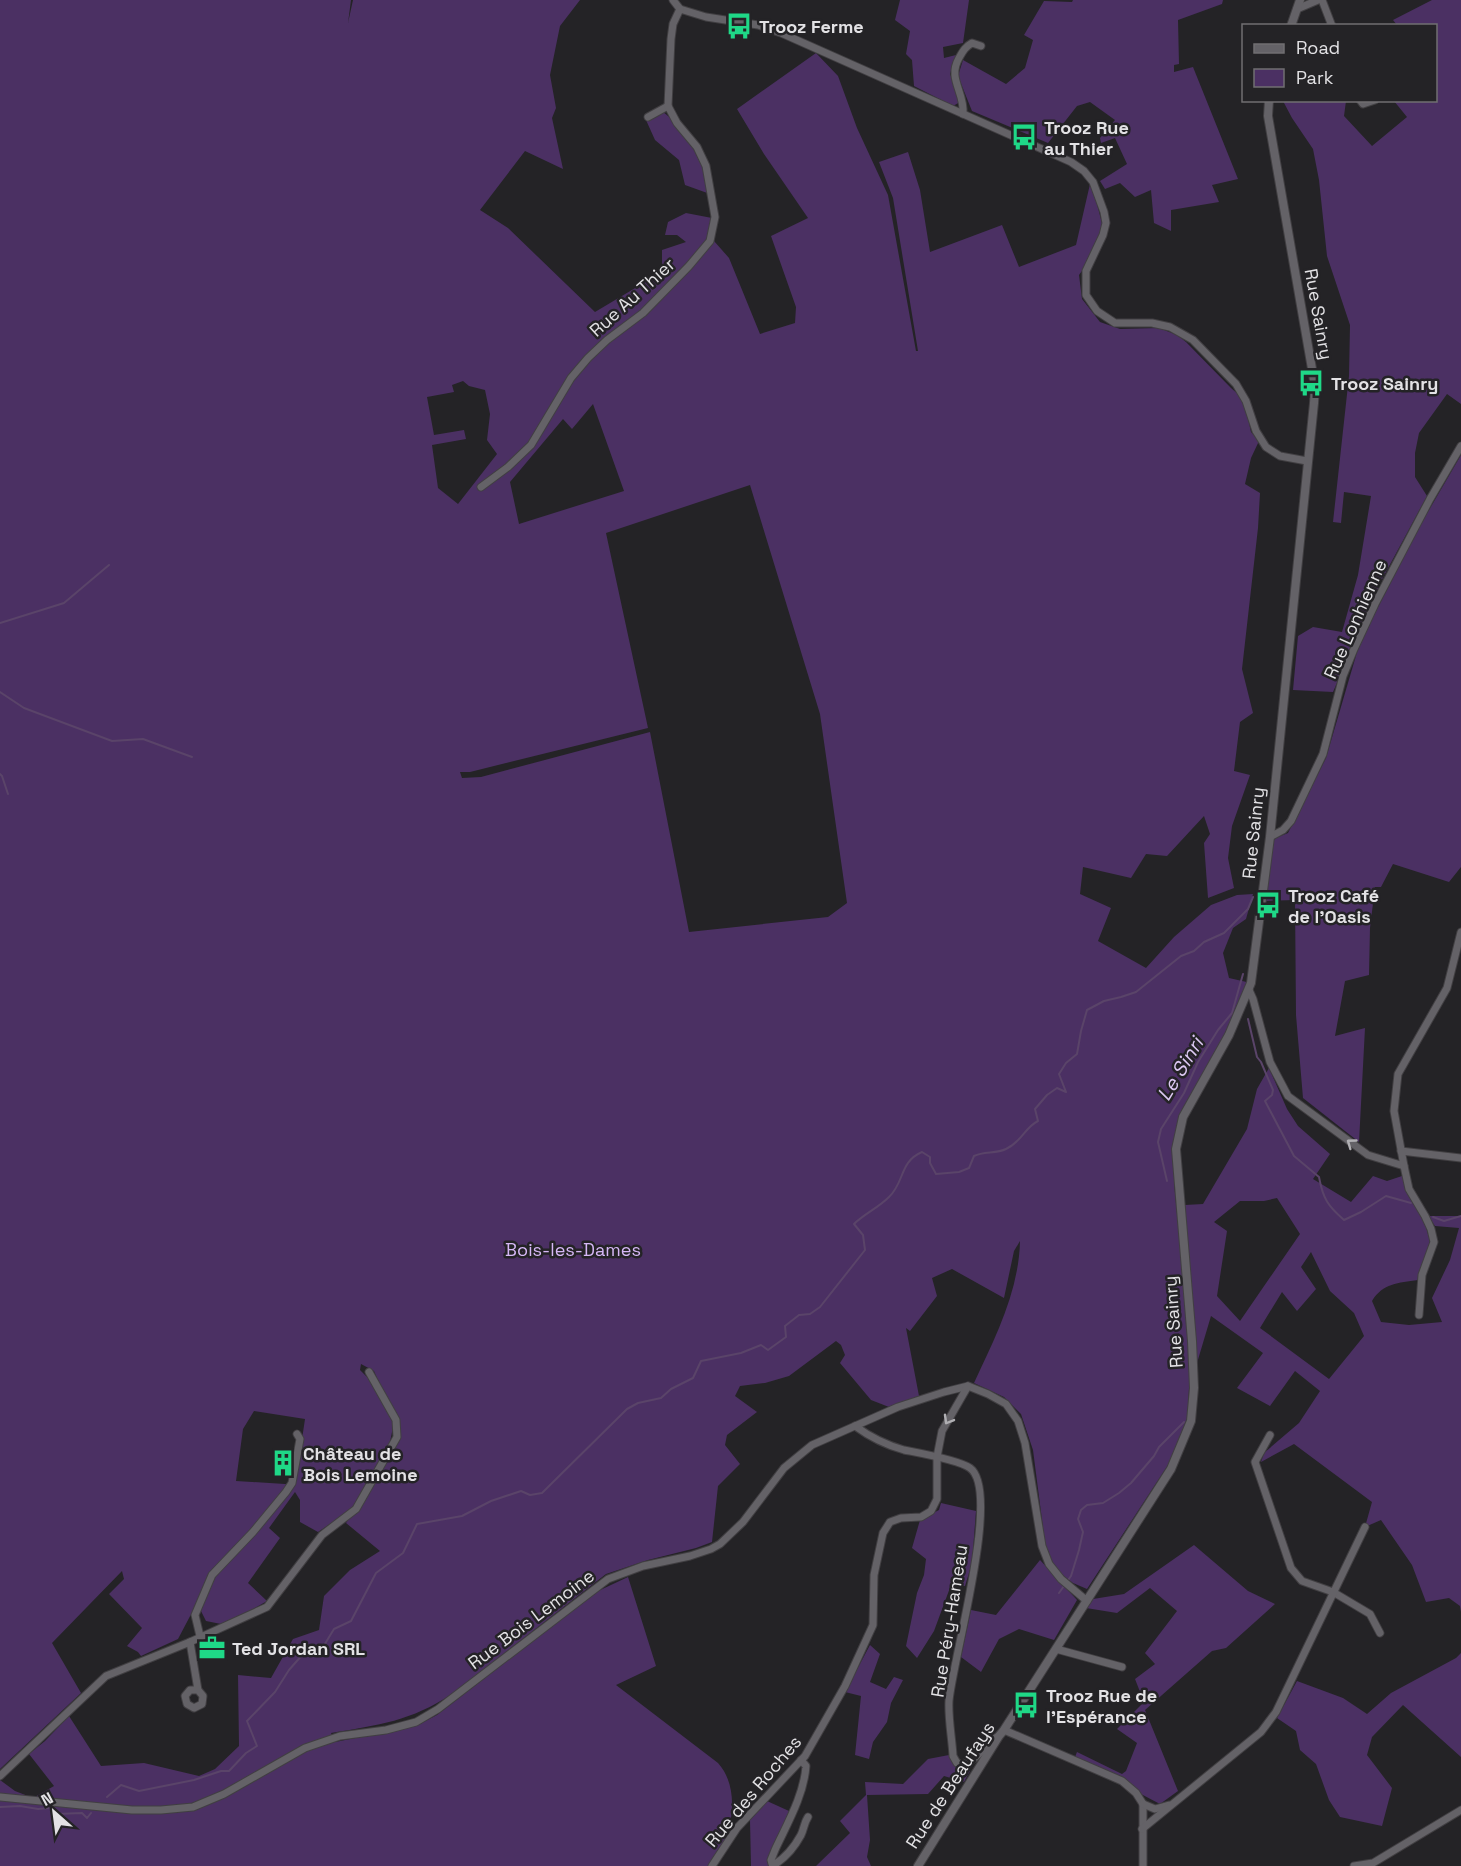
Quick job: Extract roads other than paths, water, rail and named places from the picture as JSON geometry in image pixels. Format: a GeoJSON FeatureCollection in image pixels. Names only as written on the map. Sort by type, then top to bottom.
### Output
{"type":"FeatureCollection","features":[{"type":"Feature","properties":{"kind":"street"},"geometry":{"type":"LineString","coordinates":[[673,0],[681,9],[758,25],[781,33],[1071,162],[1084,171],[1093,182],[1099,195],[1106,222],[1103,235],[1086,271],[1086,295],[1097,311],[1115,323],[1152,323],[1170,327],[1193,339],[1236,384],[1266,447],[1280,456],[1307,461]]}},
{"type":"Feature","properties":{"kind":"street"},"geometry":{"type":"LineString","coordinates":[[1292,24],[1298,4],[1320,0],[1331,24]]}},
{"type":"Feature","properties":{"kind":"street"},"geometry":{"type":"LineString","coordinates":[[648,117],[668,106],[673,24],[681,9]]}},
{"type":"Feature","properties":{"kind":"street"},"geometry":{"type":"LineString","coordinates":[[963,114],[964,104],[955,81],[955,65],[966,46],[972,43],[981,46]]}},
{"type":"Feature","properties":{"kind":"street","name":"Rue Sainry"},"geometry":{"type":"LineString","coordinates":[[1087,1600],[1171,1469],[1191,1421],[1194,1388],[1192,1341],[1176,1149],[1183,1117],[1229,1035],[1249,990],[1270,837],[1315,386],[1268,116],[1269,102]]}},
{"type":"Feature","properties":{"kind":"street","name":"Rue Au Thier"},"geometry":{"type":"LineString","coordinates":[[481,487],[531,445],[571,378],[588,358],[607,340],[643,313],[710,241],[715,217],[706,166],[697,147],[677,123],[668,106]]}},
{"type":"Feature","properties":{"kind":"street","name":"Rue Lonhienne"},"geometry":{"type":"LineString","coordinates":[[1270,837],[1283,830],[1292,821],[1323,754],[1342,676],[1354,649],[1430,499],[1461,446]]}},
{"type":"Feature","properties":{"kind":"street"},"geometry":{"type":"LineString","coordinates":[[1419,1315],[1422,1275],[1434,1242],[1431,1228],[1409,1189],[1404,1166],[1394,1112],[1398,1074],[1448,988],[1461,932]]}},
{"type":"Feature","properties":{"kind":"street"},"geometry":{"type":"LineString","coordinates":[[1249,990],[1270,1062],[1287,1096],[1368,1155],[1404,1166]]}},
{"type":"Feature","properties":{"kind":"street"},"geometry":{"type":"LineString","coordinates":[[1401,1151],[1461,1158]]}},
{"type":"Feature","properties":{"kind":"street"},"geometry":{"type":"LineString","coordinates":[[0,1776],[106,1676],[190,1642],[267,1606],[322,1536],[356,1509],[397,1437],[396,1420],[369,1372]]}},
{"type":"Feature","properties":{"kind":"street"},"geometry":{"type":"LineString","coordinates":[[937,1457],[942,1431],[968,1386],[1006,1404],[1018,1421],[1025,1443],[1042,1546],[1049,1564],[1061,1579],[1087,1600]]}},
{"type":"Feature","properties":{"kind":"street","name":"Rue Bois Lemoine"},"geometry":{"type":"LineString","coordinates":[[0,1797],[132,1810],[193,1807],[224,1794],[305,1748],[340,1736],[386,1730],[416,1722],[438,1709],[608,1579],[643,1566],[690,1556],[720,1544],[743,1522],[776,1478],[812,1445],[898,1407],[968,1386]]}},
{"type":"Feature","properties":{"kind":"street","name":"Rue Péry-Hameau"},"geometry":{"type":"LineString","coordinates":[[855,1426],[872,1438],[901,1449],[937,1457],[970,1468],[978,1478],[981,1507],[975,1566],[949,1701],[953,1756],[957,1763],[962,1765],[970,1762],[1001,1733]]}},
{"type":"Feature","properties":{"kind":"street"},"geometry":{"type":"LineString","coordinates":[[200,1636],[195,1615],[212,1575],[253,1532],[292,1483],[300,1439],[297,1434]]}},
{"type":"Feature","properties":{"kind":"street"},"geometry":{"type":"LineString","coordinates":[[1270,1435],[1255,1462],[1291,1568],[1302,1581],[1333,1592],[1370,1614],[1380,1634]]}},
{"type":"Feature","properties":{"kind":"street","name":"Rue des Roches"},"geometry":{"type":"LineString","coordinates":[[712,1866],[737,1828],[810,1748],[845,1686],[873,1625],[874,1575],[883,1533],[891,1522],[901,1518],[921,1517],[931,1511],[937,1499],[937,1457]]}},
{"type":"Feature","properties":{"kind":"street"},"geometry":{"type":"LineString","coordinates":[[1142,1829],[1261,1732],[1276,1712],[1365,1527]]}},
{"type":"Feature","properties":{"kind":"street","name":"Rue de Beaufays"},"geometry":{"type":"LineString","coordinates":[[918,1866],[1087,1600]]}},
{"type":"Feature","properties":{"kind":"street"},"geometry":{"type":"LineString","coordinates":[[190,1642],[198,1690]]}},
{"type":"Feature","properties":{"kind":"street"},"geometry":{"type":"LineString","coordinates":[[1056,1649],[1122,1667]]}},
{"type":"Feature","properties":{"kind":"street"},"geometry":{"type":"LineString","coordinates":[[1001,1733],[1122,1781],[1136,1793],[1143,1804],[1143,1866]]}},
{"type":"Feature","properties":{"kind":"street"},"geometry":{"type":"LineString","coordinates":[[801,1760],[806,1766],[805,1777],[771,1860],[772,1864],[780,1861],[792,1847],[801,1835],[808,1817]]}},
{"type":"Feature","properties":{"kind":"street"},"geometry":{"type":"LineString","coordinates":[[1143,1804],[1155,1809],[1172,1803]]}},
{"type":"Feature","properties":{"kind":"street"},"geometry":{"type":"LineString","coordinates":[[1354,1866],[1371,1865],[1461,1810]]}},
{"type":"Feature","properties":{"kind":"waterway"},"geometry":{"type":"LineString","coordinates":[[0,623],[64,603],[109,565]]}},
{"type":"Feature","properties":{"kind":"waterway"},"geometry":{"type":"LineString","coordinates":[[0,692],[24,708],[112,741],[143,739],[192,757]]}},
{"type":"Feature","properties":{"kind":"waterway"},"geometry":{"type":"LineString","coordinates":[[0,774],[8,794]]}},
{"type":"Feature","properties":{"kind":"waterway"},"geometry":{"type":"LineString","coordinates":[[107,1797],[121,1785],[139,1791],[229,1771],[246,1753],[257,1746],[247,1721],[275,1692],[303,1654],[323,1647],[334,1629],[351,1621],[376,1573],[403,1553],[417,1524],[462,1516],[491,1501],[521,1491],[530,1495],[542,1493],[627,1409],[638,1403],[661,1398],[671,1389],[693,1378],[701,1361],[741,1353],[761,1345],[768,1350],[786,1337],[785,1326],[799,1315],[810,1314],[820,1307],[865,1250],[863,1235],[854,1224],[889,1197],[898,1185],[909,1161],[922,1152],[930,1157],[930,1163],[936,1174],[959,1172],[969,1168],[974,1156],[1002,1151],[1012,1146],[1029,1127],[1038,1121],[1035,1109],[1047,1095],[1057,1088],[1066,1092],[1059,1074],[1066,1063],[1077,1054],[1087,1010],[1104,1001],[1136,992],[1181,956],[1224,933],[1248,909],[1253,897]]}},
{"type":"Feature","properties":{"kind":"waterway","name":"Le Sinri"},"geometry":{"type":"LineString","coordinates":[[1167,1181],[1158,1142],[1161,1129],[1184,1093],[1198,1062],[1218,1030],[1232,1013],[1243,974]]}},
{"type":"Feature","properties":{"kind":"waterway"},"geometry":{"type":"LineString","coordinates":[[1248,1019],[1257,1057],[1273,1090],[1272,1095],[1265,1101],[1294,1156],[1319,1177],[1324,1197],[1334,1210],[1344,1220],[1386,1196],[1411,1203]]}},
{"type":"Feature","properties":{"kind":"waterway"},"geometry":{"type":"LineString","coordinates":[[1433,1217],[1444,1221],[1461,1216]]}},
{"type":"Feature","properties":{"kind":"waterway"},"geometry":{"type":"LineString","coordinates":[[1059,1593],[1071,1576],[1079,1550],[1083,1532],[1078,1519],[1081,1510],[1087,1505],[1103,1503],[1131,1483],[1159,1447],[1184,1422]]}},
{"type":"Feature","properties":{"kind":"waterway"},"geometry":{"type":"LineString","coordinates":[[0,1807],[50,1808],[56,1814],[82,1813],[87,1818],[91,1813]]}},
{"type":"Feature","properties":{"kind":"place","name":"Trooz Ferme"},"geometry":{"type":"Point","coordinates":[739,26]}},
{"type":"Feature","properties":{"kind":"place","name":"Trooz Rue au Thier"},"geometry":{"type":"Point","coordinates":[1024,137]}},
{"type":"Feature","properties":{"kind":"place","name":"Trooz Sainry"},"geometry":{"type":"Point","coordinates":[1311,383]}},
{"type":"Feature","properties":{"kind":"place","name":"Trooz Café de l'Oasis"},"geometry":{"type":"Point","coordinates":[1268,905]}},
{"type":"Feature","properties":{"kind":"place","name":"Château de Bois Lemoine"},"geometry":{"type":"Point","coordinates":[283,1463]}},
{"type":"Feature","properties":{"kind":"place","name":"Ted Jordan SRL"},"geometry":{"type":"Point","coordinates":[212,1648]}},
{"type":"Feature","properties":{"kind":"place","name":"Trooz Rue de l'Espérance"},"geometry":{"type":"Point","coordinates":[1026,1705]}},
{"type":"Feature","properties":{"kind":"park label","name":"Bois-les-Dames"},"geometry":{"type":"Point","coordinates":[573,1249]}}]}
